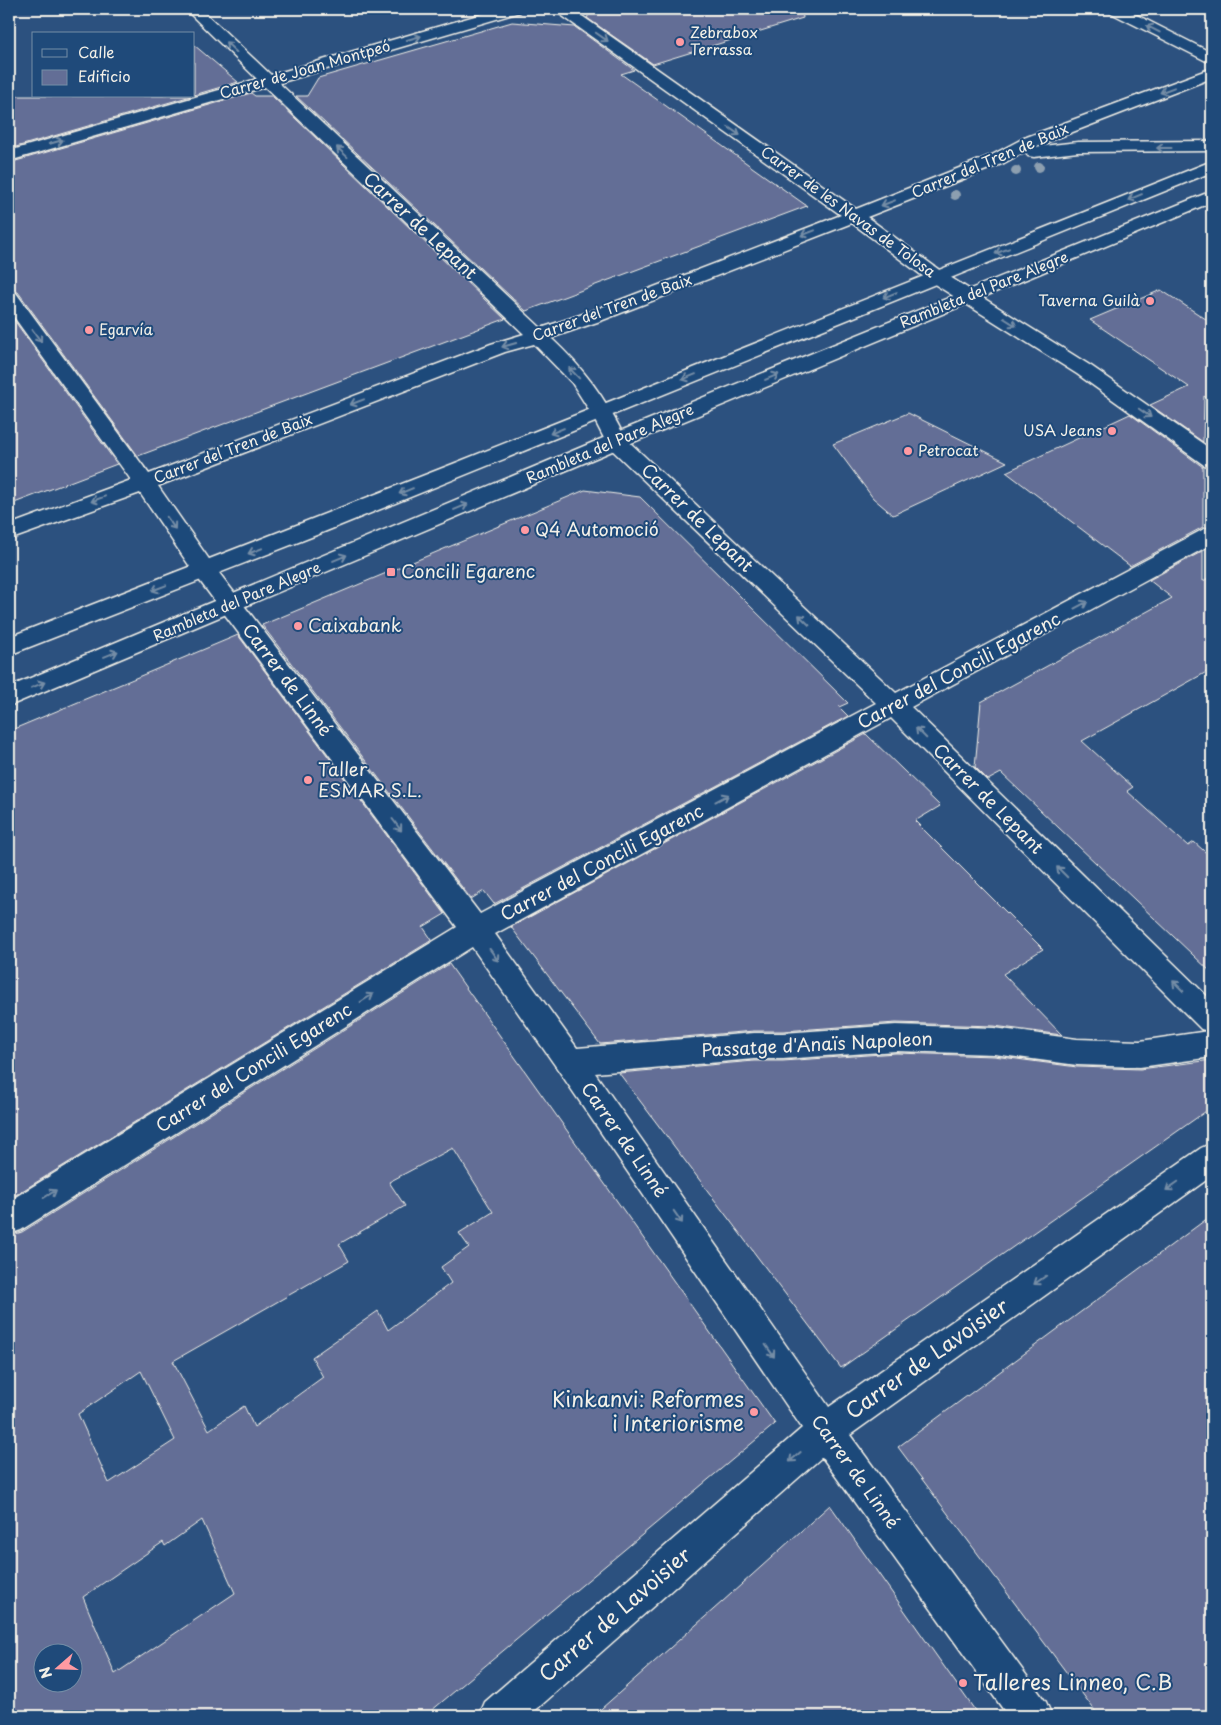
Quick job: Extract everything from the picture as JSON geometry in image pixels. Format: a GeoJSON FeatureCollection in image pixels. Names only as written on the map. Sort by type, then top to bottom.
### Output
{"type":"FeatureCollection","features":[{"type":"Feature","properties":{"kind":"street","name":"Carrer de Lepant"},"geometry":{"type":"LineString","coordinates":[[192,9],[538,336],[577,376],[602,413],[616,441],[894,706],[1212,1020]]}},
{"type":"Feature","properties":{"kind":"street","name":"Carrer de Joan Montpeó"},"geometry":{"type":"LineString","coordinates":[[9,156],[515,9]]}},
{"type":"Feature","properties":{"kind":"street","name":"Carrer de les Navas de Tolosa"},"geometry":{"type":"LineString","coordinates":[[562,9],[854,216],[935,276],[1084,370],[1212,460]]}},
{"type":"Feature","properties":{"kind":"street"},"geometry":{"type":"LineString","coordinates":[[1114,9],[1212,59]]}},
{"type":"Feature","properties":{"kind":"street","name":"Carrer del Tren de Baix"},"geometry":{"type":"LineString","coordinates":[[9,533],[498,348],[596,316],[998,159],[1030,142],[1212,73]]}},
{"type":"Feature","properties":{"kind":"street"},"geometry":{"type":"LineString","coordinates":[[998,159],[1066,148],[1212,146]]}},
{"type":"Feature","properties":{"kind":"street","name":"Rambleta del Pare Alegre"},"geometry":{"type":"LineString","coordinates":[[9,646],[205,571],[602,413],[935,276],[1212,166]]}},
{"type":"Feature","properties":{"kind":"street","name":"Rambleta del Pare Alegre"},"geometry":{"type":"LineString","coordinates":[[9,697],[616,441],[1212,196]]}},
{"type":"Feature","properties":{"kind":"street","name":"Carrer de Linné"},"geometry":{"type":"LineString","coordinates":[[9,297],[144,482],[205,571],[476,930],[570,1062],[825,1431],[1032,1716]]}},
{"type":"Feature","properties":{"kind":"street","name":"Carrer del Concili Egarenc"},"geometry":{"type":"LineString","coordinates":[[9,1220],[476,930],[1212,534]]}},
{"type":"Feature","properties":{"kind":"street","name":"Passatge d'Anaïs Napoleon"},"geometry":{"type":"LineString","coordinates":[[570,1062],[754,1046],[782,1046],[896,1038],[994,1041],[1077,1052],[1140,1054],[1212,1044]]}},
{"type":"Feature","properties":{"kind":"street","name":"Carrer de Lavoisier"},"geometry":{"type":"LineString","coordinates":[[499,1716],[825,1431],[1212,1158]]}},
{"type":"Feature","properties":{"kind":"building","name":"Zebrabox Terrassa"},"geometry":{"type":"Polygon","coordinates":[[[592,9],[802,9],[803,18],[653,64],[587,18],[592,9]]]}},
{"type":"Feature","properties":{"kind":"building"},"geometry":{"type":"Polygon","coordinates":[[[512,22],[575,27],[634,70],[621,74],[807,206],[526,311],[296,96],[307,96],[318,78],[512,22]]]}},
{"type":"Feature","properties":{"kind":"building"},"geometry":{"type":"Polygon","coordinates":[[[195,46],[238,82],[195,95],[195,46]]]}},
{"type":"Feature","properties":{"kind":"building"},"geometry":{"type":"Polygon","coordinates":[[[251,93],[255,96],[272,96],[505,319],[138,456],[18,292],[9,289],[9,163],[251,93]]]}},
{"type":"Feature","properties":{"kind":"building"},"geometry":{"type":"Polygon","coordinates":[[[9,96],[32,96],[32,98],[184,98],[9,149],[9,96]]]}},
{"type":"Feature","properties":{"kind":"building"},"geometry":{"type":"Polygon","coordinates":[[[1161,290],[1212,323],[1212,402],[1204,396],[1203,442],[1150,405],[1189,387],[1090,320],[1161,290]]]}},
{"type":"Feature","properties":{"kind":"building"},"geometry":{"type":"Polygon","coordinates":[[[9,313],[117,464],[9,505],[9,313]]]}},
{"type":"Feature","properties":{"kind":"building"},"geometry":{"type":"Polygon","coordinates":[[[908,413],[1007,462],[893,515],[873,498],[833,444],[908,413]]]}},
{"type":"Feature","properties":{"kind":"building"},"geometry":{"type":"Polygon","coordinates":[[[1130,414],[1203,467],[1203,527],[1130,566],[1006,472],[1130,414]]]}},
{"type":"Feature","properties":{"kind":"building"},"geometry":{"type":"Polygon","coordinates":[[[585,490],[640,497],[848,703],[839,707],[848,716],[494,904],[484,891],[471,899],[262,625],[585,490]]]}},
{"type":"Feature","properties":{"kind":"building"},"geometry":{"type":"Polygon","coordinates":[[[1203,551],[1203,581],[1212,576],[1212,669],[1082,741],[1133,787],[1127,791],[1188,846],[1194,842],[1212,858],[1212,973],[1001,773],[988,780],[975,767],[981,702],[1172,598],[1149,580],[1203,551]]]}},
{"type":"Feature","properties":{"kind":"building"},"geometry":{"type":"Polygon","coordinates":[[[238,635],[445,914],[423,927],[432,940],[9,1199],[9,731],[238,635]]]}},
{"type":"Feature","properties":{"kind":"building"},"geometry":{"type":"Polygon","coordinates":[[[866,734],[940,806],[915,821],[1043,949],[1003,974],[1062,1035],[994,1026],[896,1023],[783,1031],[754,1031],[600,1044],[511,927],[866,734]]]}},
{"type":"Feature","properties":{"kind":"building"},"geometry":{"type":"Polygon","coordinates":[[[449,964],[775,1424],[425,1716],[9,1716],[9,1236],[22,1232],[449,964]],[[453,1148],[389,1182],[405,1206],[339,1244],[349,1261],[173,1361],[209,1430],[244,1406],[254,1427],[323,1377],[312,1357],[378,1311],[388,1330],[451,1283],[441,1267],[469,1247],[459,1233],[493,1212],[453,1148]],[[141,1371],[78,1414],[109,1483],[175,1440],[141,1371]],[[202,1520],[165,1546],[163,1542],[83,1597],[115,1674],[235,1593],[202,1520]]]}},
{"type":"Feature","properties":{"kind":"building"},"geometry":{"type":"Polygon","coordinates":[[[896,1053],[994,1056],[1077,1067],[1140,1069],[1212,1060],[1212,1107],[841,1368],[619,1073],[754,1061],[783,1061],[896,1053]]]}},
{"type":"Feature","properties":{"kind":"building"},"geometry":{"type":"Polygon","coordinates":[[[1212,1215],[1212,1716],[1099,1716],[898,1447],[1212,1215]]]}},
{"type":"Feature","properties":{"kind":"building"},"geometry":{"type":"Polygon","coordinates":[[[830,1505],[979,1716],[593,1716],[722,1602],[830,1505]]]}},
{"type":"Feature","properties":{"kind":"place","name":"Zebrabox Terrassa"},"geometry":{"type":"Point","coordinates":[680,42]}},
{"type":"Feature","properties":{"kind":"place","name":"Taverna Guilà"},"geometry":{"type":"Point","coordinates":[1150,301]}},
{"type":"Feature","properties":{"kind":"place","name":"Egarvía"},"geometry":{"type":"Point","coordinates":[89,330]}},
{"type":"Feature","properties":{"kind":"place","name":"USA Jeans"},"geometry":{"type":"Point","coordinates":[1112,431]}},
{"type":"Feature","properties":{"kind":"place","name":"Petrocat"},"geometry":{"type":"Point","coordinates":[908,451]}},
{"type":"Feature","properties":{"kind":"place","name":"Q4 Automoció"},"geometry":{"type":"Point","coordinates":[525,530]}},
{"type":"Feature","properties":{"kind":"place","name":"Concili Egarenc"},"geometry":{"type":"Point","coordinates":[391,572]}},
{"type":"Feature","properties":{"kind":"place","name":"Caixabank"},"geometry":{"type":"Point","coordinates":[298,626]}},
{"type":"Feature","properties":{"kind":"place","name":"Taller ESMAR S.L."},"geometry":{"type":"Point","coordinates":[308,780]}},
{"type":"Feature","properties":{"kind":"place","name":"Kinkanvi: Reformes i Interiorisme"},"geometry":{"type":"Point","coordinates":[754,1412]}},
{"type":"Feature","properties":{"kind":"place","name":"Talleres Linneo, C.B"},"geometry":{"type":"Point","coordinates":[963,1683]}}]}
